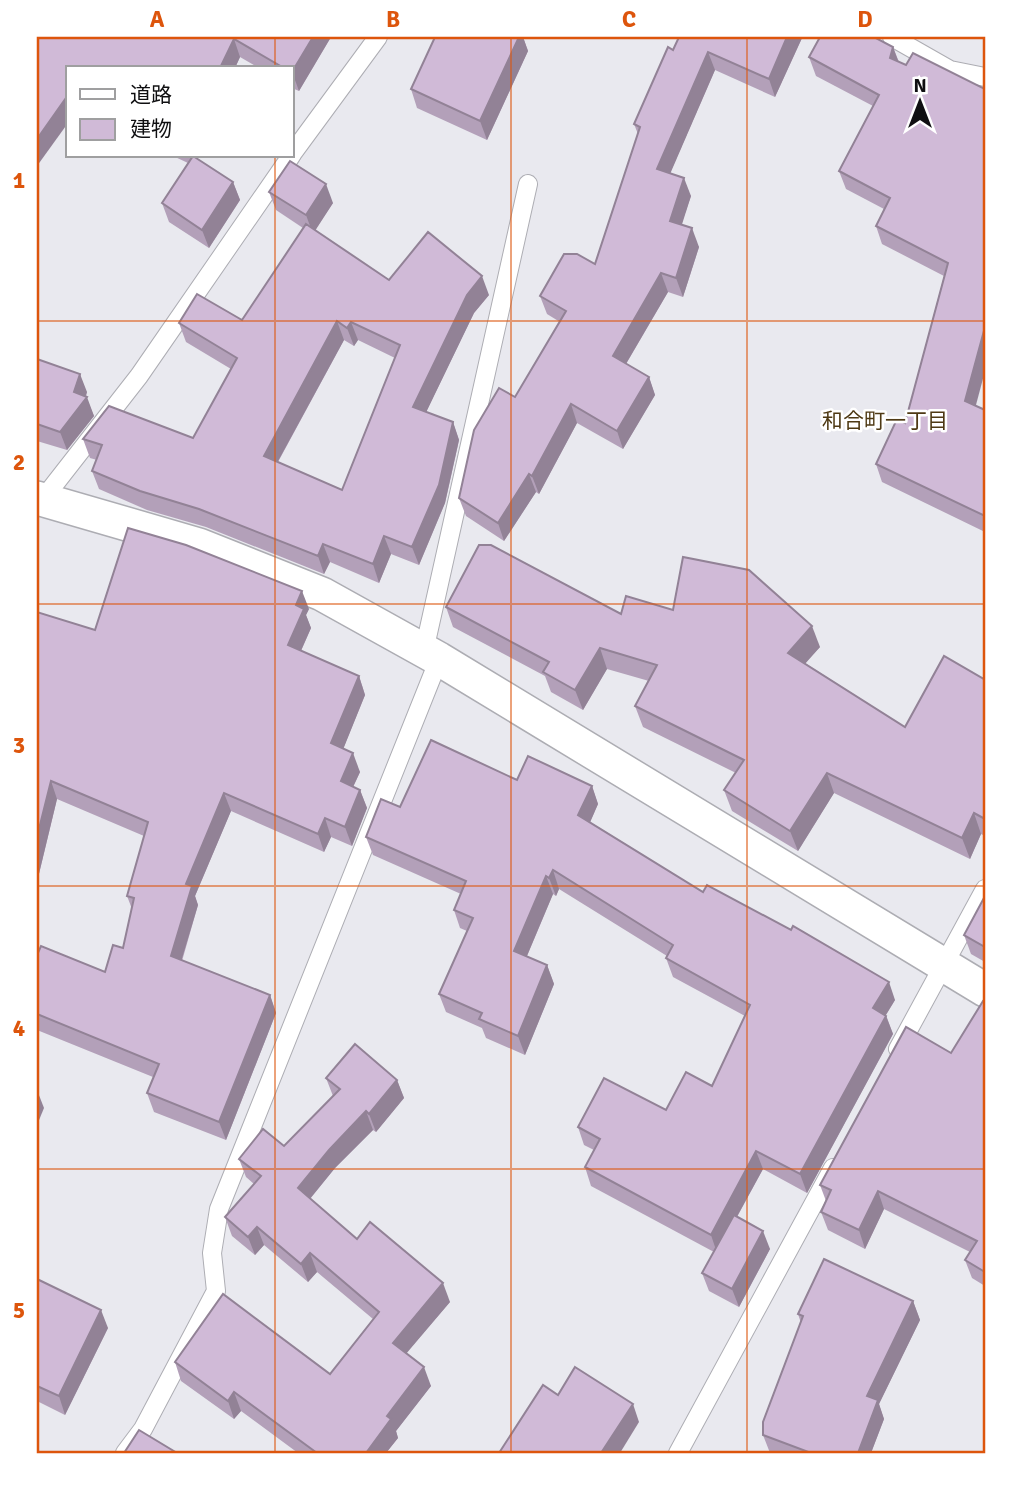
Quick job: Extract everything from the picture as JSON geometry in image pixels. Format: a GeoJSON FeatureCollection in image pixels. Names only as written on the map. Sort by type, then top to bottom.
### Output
{"type":"FeatureCollection","features":[{"type":"Feature","properties":{"kind":"street"},"geometry":{"type":"LineString","coordinates":[[40,499],[199,544],[322,594],[431,655],[985,990]]}},
{"type":"Feature","properties":{"kind":"lane"},"geometry":{"type":"LineString","coordinates":[[294,152],[378,37]]}},
{"type":"Feature","properties":{"kind":"lane"},"geometry":{"type":"LineString","coordinates":[[892,37],[950,70],[985,77]]}},
{"type":"Feature","properties":{"kind":"lane"},"geometry":{"type":"LineString","coordinates":[[40,499],[139,376],[290,158]]}},
{"type":"Feature","properties":{"kind":"lane"},"geometry":{"type":"LineString","coordinates":[[125,1453],[143,1429],[216,1291],[212,1253],[219,1209],[431,655],[528,184]]}},
{"type":"Feature","properties":{"kind":"lane"},"geometry":{"type":"LineString","coordinates":[[890,1063],[985,889]]}},
{"type":"Feature","properties":{"kind":"lane"},"geometry":{"type":"LineString","coordinates":[[678,1453],[843,1149]]}},
{"type":"Feature","properties":{"kind":"building"},"geometry":{"type":"Polygon","coordinates":[[[37,37],[313,37],[294,69],[294,66],[281,66],[234,39],[221,66],[66,66],[66,98],[37,139],[37,37]]]}},
{"type":"Feature","properties":{"kind":"building"},"geometry":{"type":"Polygon","coordinates":[[[435,37],[519,37],[480,121],[411,89],[435,37]]]}},
{"type":"Feature","properties":{"kind":"building"},"geometry":{"type":"Polygon","coordinates":[[[679,37],[787,37],[769,79],[708,52],[657,169],[684,178],[670,221],[692,228],[676,278],[661,273],[613,356],[649,377],[617,431],[571,404],[532,476],[529,474],[498,523],[459,498],[474,430],[499,388],[515,397],[566,311],[540,296],[564,254],[577,254],[595,264],[640,127],[634,124],[668,47],[673,50],[679,37]]]}},
{"type":"Feature","properties":{"kind":"building"},"geometry":{"type":"Polygon","coordinates":[[[820,37],[874,37],[893,47],[890,58],[906,65],[913,53],[985,89],[985,327],[965,401],[985,410],[985,516],[876,464],[897,419],[905,423],[948,263],[876,226],[890,198],[839,171],[879,95],[809,57],[820,37]]]}},
{"type":"Feature","properties":{"kind":"building"},"geometry":{"type":"Polygon","coordinates":[[[192,158],[196,158],[233,182],[202,230],[162,203],[192,158]]]}},
{"type":"Feature","properties":{"kind":"building"},"geometry":{"type":"Polygon","coordinates":[[[290,161],[326,184],[306,215],[269,192],[290,161]]]}},
{"type":"Feature","properties":{"kind":"building"},"geometry":{"type":"Polygon","coordinates":[[[306,224],[389,280],[428,232],[482,276],[467,295],[413,407],[453,422],[439,485],[412,547],[384,536],[373,564],[323,544],[318,556],[92,471],[102,445],[83,439],[109,406],[193,438],[237,358],[179,323],[197,294],[242,320],[306,224]],[[337,321],[264,456],[342,490],[400,345],[351,322],[347,328],[337,321]]]}},
{"type":"Feature","properties":{"kind":"building"},"geometry":{"type":"Polygon","coordinates":[[[37,359],[80,374],[74,392],[87,397],[60,432],[37,424],[37,359]]]}},
{"type":"Feature","properties":{"kind":"building"},"geometry":{"type":"Polygon","coordinates":[[[128,528],[186,545],[302,591],[296,605],[304,609],[288,645],[359,676],[331,743],[353,753],[341,781],[360,790],[345,827],[325,818],[318,834],[224,793],[186,884],[192,886],[171,956],[270,995],[219,1122],[147,1093],[159,1064],[37,1014],[37,955],[41,946],[105,972],[113,945],[123,948],[134,898],[127,896],[148,822],[51,781],[37,837],[37,612],[95,630],[128,528]]]}},
{"type":"Feature","properties":{"kind":"building"},"geometry":{"type":"Polygon","coordinates":[[[479,545],[491,545],[621,614],[626,596],[673,610],[683,557],[749,570],[812,626],[788,653],[905,727],[944,656],[984,679],[985,677],[985,819],[974,813],[962,838],[827,773],[790,831],[724,790],[744,760],[635,706],[657,665],[600,648],[575,690],[543,672],[549,662],[446,607],[479,545]]]}},
{"type":"Feature","properties":{"kind":"building"},"geometry":{"type":"Polygon","coordinates":[[[431,740],[517,780],[528,756],[592,786],[578,815],[703,892],[707,885],[791,930],[793,926],[889,982],[873,1008],[886,1016],[800,1174],[756,1151],[711,1235],[585,1167],[600,1139],[578,1127],[604,1078],[666,1110],[686,1072],[712,1086],[750,1005],[666,958],[673,945],[553,870],[549,878],[546,876],[514,951],[547,965],[518,1036],[479,1019],[482,1013],[439,994],[473,918],[454,910],[466,881],[366,837],[381,799],[400,807],[431,740]]]}},
{"type":"Feature","properties":{"kind":"building"},"geometry":{"type":"Polygon","coordinates":[[[985,896],[985,947],[964,935],[985,896]]]}},
{"type":"Feature","properties":{"kind":"building"},"geometry":{"type":"Polygon","coordinates":[[[983,1001],[985,1272],[965,1260],[977,1241],[878,1191],[859,1230],[821,1212],[831,1190],[820,1185],[906,1027],[951,1053],[983,1001]]]}},
{"type":"Feature","properties":{"kind":"building"},"geometry":{"type":"Polygon","coordinates":[[[355,1044],[397,1080],[369,1114],[366,1111],[329,1150],[298,1188],[357,1239],[370,1222],[443,1283],[393,1343],[424,1367],[387,1416],[391,1419],[366,1453],[317,1453],[234,1392],[228,1401],[175,1362],[223,1294],[330,1374],[379,1312],[310,1253],[301,1264],[257,1227],[248,1237],[225,1217],[261,1176],[239,1159],[263,1129],[284,1146],[340,1089],[326,1078],[355,1044]]]}},
{"type":"Feature","properties":{"kind":"building"},"geometry":{"type":"Polygon","coordinates":[[[734,1215],[763,1231],[732,1289],[702,1273],[734,1215]]]}},
{"type":"Feature","properties":{"kind":"building"},"geometry":{"type":"Polygon","coordinates":[[[824,1259],[913,1301],[867,1396],[878,1400],[858,1453],[811,1453],[763,1435],[763,1422],[803,1316],[798,1314],[824,1259]]]}},
{"type":"Feature","properties":{"kind":"building"},"geometry":{"type":"Polygon","coordinates":[[[37,1279],[101,1310],[59,1396],[37,1386],[37,1279]]]}},
{"type":"Feature","properties":{"kind":"building"},"geometry":{"type":"Polygon","coordinates":[[[575,1367],[633,1404],[601,1453],[499,1453],[543,1385],[558,1395],[575,1367]]]}},
{"type":"Feature","properties":{"kind":"building"},"geometry":{"type":"Polygon","coordinates":[[[139,1430],[177,1453],[124,1453],[139,1430]]]}},
{"type":"Feature","properties":{"kind":"district","name":"和合町一丁目"},"geometry":{"type":"Point","coordinates":[885,421]}}]}
